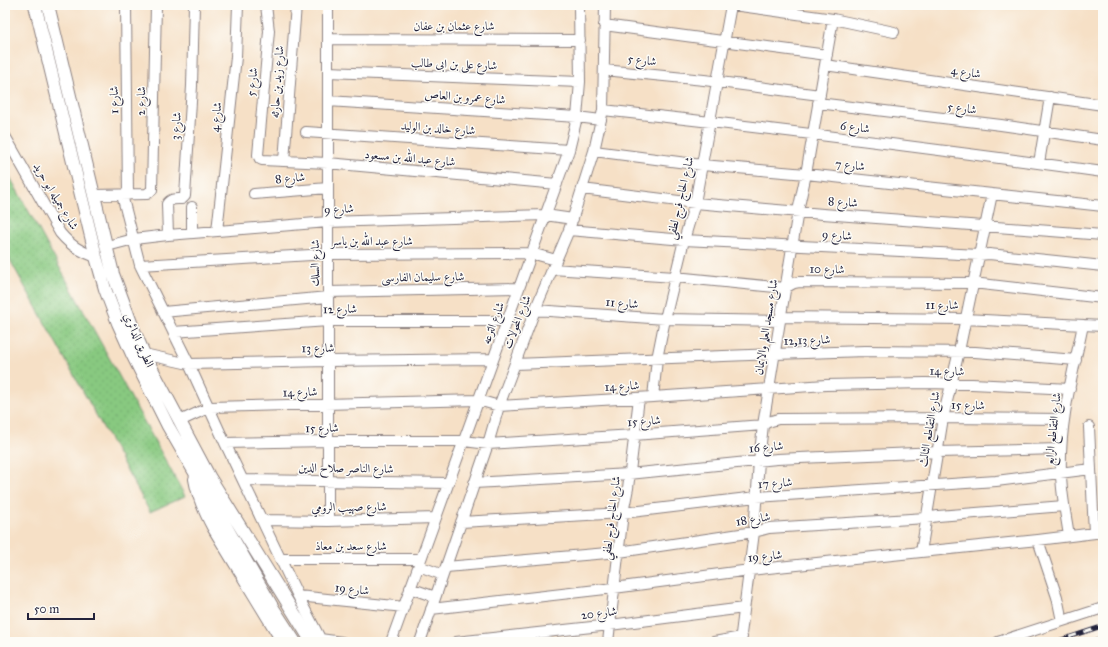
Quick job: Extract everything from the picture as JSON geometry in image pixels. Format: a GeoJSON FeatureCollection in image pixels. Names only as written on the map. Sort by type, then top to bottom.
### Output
{"type":"FeatureCollection","features":[{"type":"Feature","properties":{"kind":"main road","name":"الطريق الدائري"},"geometry":{"type":"LineString","coordinates":[[36,5],[96,257],[118,323],[168,426],[273,608],[295,642]]}},
{"type":"Feature","properties":{"kind":"main road","name":"الطريق الدائري"},"geometry":{"type":"LineString","coordinates":[[48,5],[113,274],[132,328],[144,354],[210,478],[286,600],[318,641]]}},
{"type":"Feature","properties":{"kind":"main road"},"geometry":{"type":"LineString","coordinates":[[193,468],[196,489],[203,509],[283,642]]}},
{"type":"Feature","properties":{"kind":"street","name":"شارع 1"},"geometry":{"type":"LineString","coordinates":[[126,5],[125,195],[140,265],[210,407],[225,443],[318,641]]}},
{"type":"Feature","properties":{"kind":"street","name":"شارع 2"},"geometry":{"type":"LineString","coordinates":[[125,195],[147,194],[152,190],[156,5]]}},
{"type":"Feature","properties":{"kind":"street","name":"شارع 3"},"geometry":{"type":"LineString","coordinates":[[168,235],[169,200],[184,198],[185,195],[192,86],[194,5]]}},
{"type":"Feature","properties":{"kind":"street","name":"شارع 4"},"geometry":{"type":"LineString","coordinates":[[217,231],[236,57],[238,5]]}},
{"type":"Feature","properties":{"kind":"street","name":"شارع 5"},"geometry":{"type":"LineString","coordinates":[[262,160],[258,154],[269,31],[266,5]]}},
{"type":"Feature","properties":{"kind":"street","name":"شارع زيد بن حارثه"},"geometry":{"type":"LineString","coordinates":[[284,161],[296,5]]}},
{"type":"Feature","properties":{"kind":"street","name":"شارع السلك"},"geometry":{"type":"LineString","coordinates":[[328,5],[328,521]]}},
{"type":"Feature","properties":{"kind":"street","name":"شارع الترعه"},"geometry":{"type":"LineString","coordinates":[[391,642],[569,150],[577,117],[580,82],[579,5]]}},
{"type":"Feature","properties":{"kind":"street","name":"شارع المحولات"},"geometry":{"type":"LineString","coordinates":[[420,642],[488,444],[499,406],[535,310],[569,230],[594,151],[602,115],[605,5]]}},
{"type":"Feature","properties":{"kind":"street"},"geometry":{"type":"LineString","coordinates":[[732,5],[782,9],[894,32]]}},
{"type":"Feature","properties":{"kind":"street","name":"شارع الحاج فرج لطفي"},"geometry":{"type":"LineString","coordinates":[[653,398],[657,359],[665,319],[684,240],[695,203],[716,82],[732,5]]}},
{"type":"Feature","properties":{"kind":"street","name":"شارع مسجد العلم والايمان"},"geometry":{"type":"LineString","coordinates":[[741,640],[754,532],[763,425],[798,211],[806,174],[833,19]]}},
{"type":"Feature","properties":{"kind":"street","name":"شارع 4"},"geometry":{"type":"LineString","coordinates":[[604,25],[724,41],[826,60],[1103,105]]}},
{"type":"Feature","properties":{"kind":"street","name":"شارع عثمان بن عفان"},"geometry":{"type":"LineString","coordinates":[[328,38],[580,40]]}},
{"type":"Feature","properties":{"kind":"street","name":"شارع 5"},"geometry":{"type":"LineString","coordinates":[[604,70],[704,80],[819,99],[1103,140]]}},
{"type":"Feature","properties":{"kind":"street","name":"شارع على بن ابى طالب"},"geometry":{"type":"LineString","coordinates":[[328,72],[580,82]]}},
{"type":"Feature","properties":{"kind":"street"},"geometry":{"type":"LineString","coordinates":[[1039,163],[1050,97]]}},
{"type":"Feature","properties":{"kind":"street","name":"شارع عمرو بن العاص"},"geometry":{"type":"LineString","coordinates":[[328,101],[577,117],[602,115]]}},
{"type":"Feature","properties":{"kind":"street","name":"شارع 6"},"geometry":{"type":"LineString","coordinates":[[602,115],[709,122],[1103,172]]}},
{"type":"Feature","properties":{"kind":"street","name":"شارع خالد بن الوليد"},"geometry":{"type":"LineString","coordinates":[[306,132],[569,150]]}},
{"type":"Feature","properties":{"kind":"street","name":"شارع جميله ابو حريد"},"geometry":{"type":"LineString","coordinates":[[5,136],[60,233],[74,247],[82,252],[96,257]]}},
{"type":"Feature","properties":{"kind":"street","name":"شارع 7"},"geometry":{"type":"LineString","coordinates":[[594,151],[702,165],[806,174],[1103,206]]}},
{"type":"Feature","properties":{"kind":"street","name":"شارع عبد الله بن مسعود"},"geometry":{"type":"LineString","coordinates":[[262,160],[328,163],[556,184]]}},
{"type":"Feature","properties":{"kind":"street","name":"شارع 8"},"geometry":{"type":"LineString","coordinates":[[254,194],[328,188]]}},
{"type":"Feature","properties":{"kind":"street","name":"شارع 8"},"geometry":{"type":"LineString","coordinates":[[582,189],[695,203],[1103,235]]}},
{"type":"Feature","properties":{"kind":"street","name":"شارع التقاطع الثالث"},"geometry":{"type":"LineString","coordinates":[[921,552],[943,418],[959,351],[992,194]]}},
{"type":"Feature","properties":{"kind":"street"},"geometry":{"type":"LineString","coordinates":[[94,195],[125,195]]}},
{"type":"Feature","properties":{"kind":"street"},"geometry":{"type":"LineString","coordinates":[[192,207],[192,233]]}},
{"type":"Feature","properties":{"kind":"street","name":"شارع 9"},"geometry":{"type":"LineString","coordinates":[[107,246],[134,239],[168,235],[328,222],[546,215],[573,219]]}},
{"type":"Feature","properties":{"kind":"street","name":"شارع 9"},"geometry":{"type":"LineString","coordinates":[[569,230],[684,240],[979,255],[989,254],[1103,266]]}},
{"type":"Feature","properties":{"kind":"street","name":"شارع عبد الله بن ياسر"},"geometry":{"type":"LineString","coordinates":[[140,265],[328,254],[531,253],[554,265]]}},
{"type":"Feature","properties":{"kind":"street","name":"شارع 10"},"geometry":{"type":"LineString","coordinates":[[554,265],[785,288],[799,282],[973,283],[1103,298]]}},
{"type":"Feature","properties":{"kind":"street","name":"شارع سليمان الفارسى"},"geometry":{"type":"LineString","coordinates":[[163,312],[328,294],[519,288]]}},
{"type":"Feature","properties":{"kind":"street","name":"شارع 11"},"geometry":{"type":"LineString","coordinates":[[535,310],[665,319],[965,318],[1103,326]]}},
{"type":"Feature","properties":{"kind":"street","name":"شارع 12"},"geometry":{"type":"LineString","coordinates":[[173,332],[328,321],[507,321]]}},
{"type":"Feature","properties":{"kind":"street","name":"شارع التقاطع الرابع"},"geometry":{"type":"LineString","coordinates":[[1069,536],[1064,506],[1061,472],[1061,449],[1064,419],[1082,325]]}},
{"type":"Feature","properties":{"kind":"street","name":"شارع 12,13"},"geometry":{"type":"LineString","coordinates":[[515,364],[864,351],[959,351],[1076,360]]}},
{"type":"Feature","properties":{"kind":"street","name":"شارع 13"},"geometry":{"type":"LineString","coordinates":[[144,354],[189,364],[493,359]]}},
{"type":"Feature","properties":{"kind":"street","name":"شارع 14"},"geometry":{"type":"LineString","coordinates":[[180,421],[210,407],[478,400],[499,406],[653,398],[826,385],[924,383],[1070,389]]}},
{"type":"Feature","properties":{"kind":"street","name":"شارع الحاج فرج لطفي"},"geometry":{"type":"LineString","coordinates":[[608,642],[623,513],[630,474],[639,398]]}},
{"type":"Feature","properties":{"kind":"street","name":"شارع 15"},"geometry":{"type":"LineString","coordinates":[[225,443],[464,441],[488,444],[763,425],[778,419],[1064,419]]}},
{"type":"Feature","properties":{"kind":"street"},"geometry":{"type":"LineString","coordinates":[[1089,426],[1091,469],[1098,533]]}},
{"type":"Feature","properties":{"kind":"street","name":"شارع 16"},"geometry":{"type":"LineString","coordinates":[[474,483],[630,474],[777,459],[938,452],[1061,449]]}},
{"type":"Feature","properties":{"kind":"street","name":"شارع 17"},"geometry":{"type":"LineString","coordinates":[[461,522],[623,513],[756,497],[996,481],[1091,469]]}},
{"type":"Feature","properties":{"kind":"street","name":"شارع الناصر صلاح الدين"},"geometry":{"type":"LineString","coordinates":[[243,480],[449,483]]}},
{"type":"Feature","properties":{"kind":"street","name":"شارع 18"},"geometry":{"type":"LineString","coordinates":[[444,571],[619,552],[754,532],[769,528],[926,518],[1064,506]]}},
{"type":"Feature","properties":{"kind":"street","name":"شارع صهيب الرومي"},"geometry":{"type":"LineString","coordinates":[[262,520],[328,521],[436,518]]}},
{"type":"Feature","properties":{"kind":"street","name":"شارع 19"},"geometry":{"type":"LineString","coordinates":[[431,609],[614,588],[750,570],[1098,533]]}},
{"type":"Feature","properties":{"kind":"street"},"geometry":{"type":"LineString","coordinates":[[1038,540],[1057,597],[1062,621]]}},
{"type":"Feature","properties":{"kind":"street","name":"شارع سعد بن معاذ"},"geometry":{"type":"LineString","coordinates":[[280,559],[420,562],[444,571]]}},
{"type":"Feature","properties":{"kind":"street"},"geometry":{"type":"LineString","coordinates":[[410,588],[435,597]]}},
{"type":"Feature","properties":{"kind":"street","name":"شارع 19"},"geometry":{"type":"LineString","coordinates":[[298,596],[404,607]]}},
{"type":"Feature","properties":{"kind":"street","name":"شارع 20"},"geometry":{"type":"LineString","coordinates":[[456,642],[744,608]]}},
{"type":"Feature","properties":{"kind":"street"},"geometry":{"type":"LineString","coordinates":[[998,642],[1103,608]]}},
{"type":"Feature","properties":{"kind":"street"},"geometry":{"type":"LineString","coordinates":[[714,642],[741,640]]}},
{"type":"Feature","properties":{"kind":"street"},"geometry":{"type":"LineString","coordinates":[[318,641],[342,642]]}},
{"type":"Feature","properties":{"kind":"green space"},"geometry":{"type":"Polygon","coordinates":[[[5,168],[185,496],[150,512],[5,251],[5,168]]]}},
{"type":"Feature","properties":{"kind":"railway"},"geometry":{"type":"LineString","coordinates":[[1054,642],[1103,626]]}}]}
